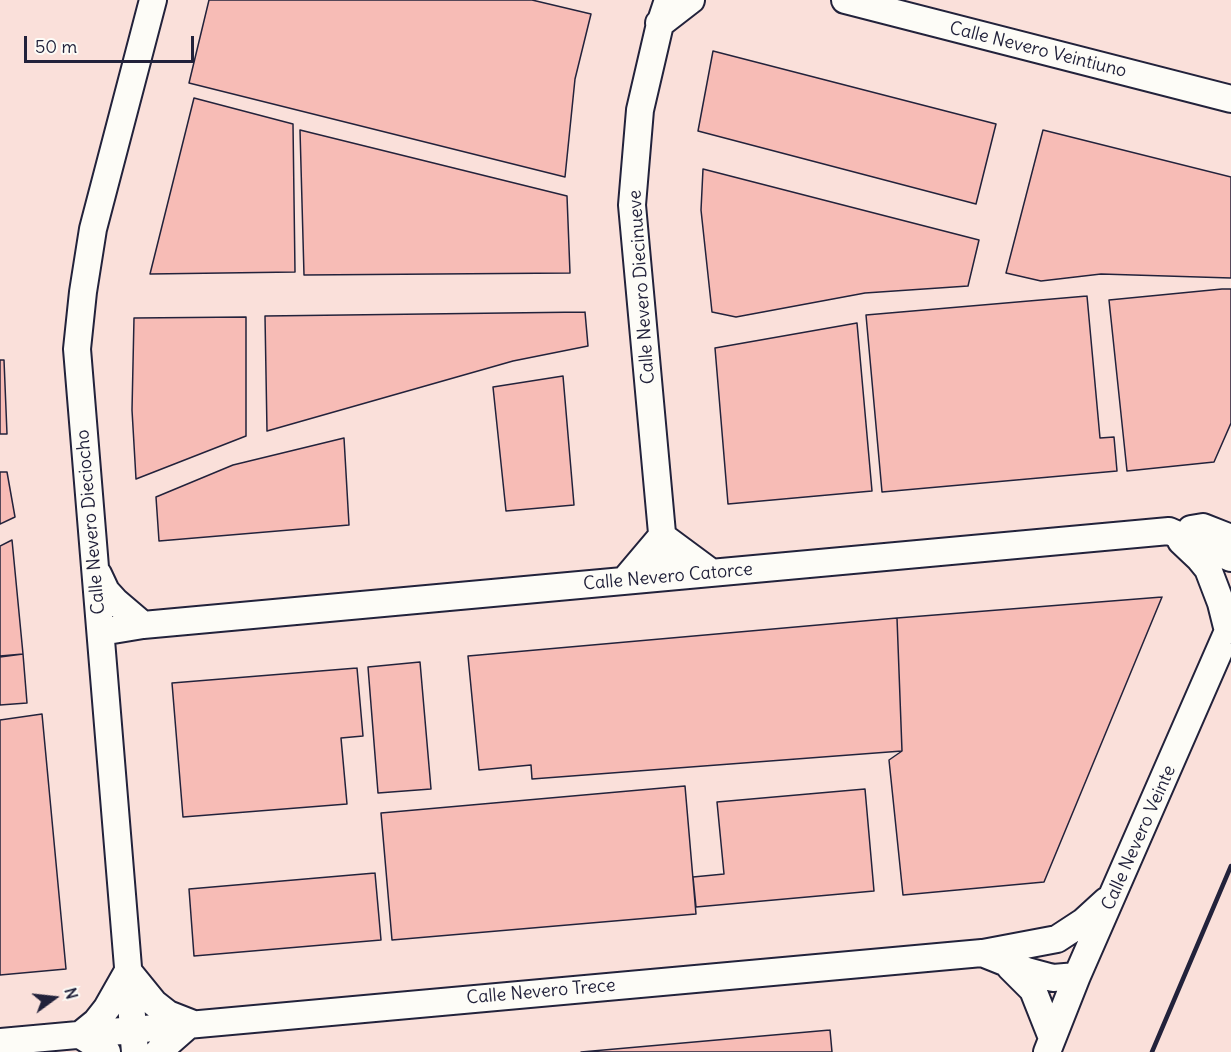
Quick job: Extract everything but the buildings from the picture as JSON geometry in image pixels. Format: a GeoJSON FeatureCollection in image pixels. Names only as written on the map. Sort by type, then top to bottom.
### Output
{"type":"FeatureCollection","features":[{"type":"Feature","properties":{"kind":"street","name":"Calle Nevero Dieciocho"},"geometry":{"type":"LineString","coordinates":[[134,1041],[77,350],[93,230],[153,0]]}},
{"type":"Feature","properties":{"kind":"street"},"geometry":{"type":"LineString","coordinates":[[650,0],[660,24],[691,0]]}},
{"type":"Feature","properties":{"kind":"street","name":"Calle Nevero Diecinueve"},"geometry":{"type":"LineString","coordinates":[[666,578],[632,205],[640,110],[660,24],[668,0]]}},
{"type":"Feature","properties":{"kind":"street","name":"Calle Nevero Veintiuno"},"geometry":{"type":"LineString","coordinates":[[845,0],[1231,99]]}},
{"type":"Feature","properties":{"kind":"street"},"geometry":{"type":"LineString","coordinates":[[1170,531],[1203,527],[1231,519]]}},
{"type":"Feature","properties":{"kind":"street"},"geometry":{"type":"LineString","coordinates":[[1203,527],[1231,538]]}},
{"type":"Feature","properties":{"kind":"street"},"geometry":{"type":"LineString","coordinates":[[1170,531],[1208,569],[1230,627]]}},
{"type":"Feature","properties":{"kind":"street","name":"Calle Nevero Catorce"},"geometry":{"type":"LineString","coordinates":[[100,627],[143,625],[1170,531],[1231,558]]}},
{"type":"Feature","properties":{"kind":"street"},"geometry":{"type":"LineString","coordinates":[[624,581],[662,536],[712,573]]}},
{"type":"Feature","properties":{"kind":"street"},"geometry":{"type":"LineString","coordinates":[[95,566],[106,591],[143,625],[126,643],[104,681]]}},
{"type":"Feature","properties":{"kind":"street","name":"Calle Nevero Veinte"},"geometry":{"type":"LineString","coordinates":[[1049,1045],[1230,627]]}},
{"type":"Feature","properties":{"kind":"street","name":"Calle Nevero Trece"},"geometry":{"type":"LineString","coordinates":[[0,1042],[80,1035],[134,1041],[191,1023],[982,953],[1013,954],[1057,939],[1083,922],[1115,893]]}},
{"type":"Feature","properties":{"kind":"street"},"geometry":{"type":"LineString","coordinates":[[1013,954],[1062,965],[1077,976]]}},
{"type":"Feature","properties":{"kind":"street"},"geometry":{"type":"LineString","coordinates":[[1013,954],[1033,990],[1049,1045]]}},
{"type":"Feature","properties":{"kind":"street"},"geometry":{"type":"LineString","coordinates":[[107,1052],[80,1035],[108,1008],[128,971],[154,1003],[168,1014],[191,1023],[158,1052]]}},
{"type":"Feature","properties":{"kind":"shaded area"},"geometry":{"type":"Polygon","coordinates":[[[0,0],[1231,0],[1231,1052],[0,1052],[0,0]]]}},
{"type":"Feature","properties":{"kind":"railway"},"geometry":{"type":"LineString","coordinates":[[1152,1052],[1231,866]]}}]}
